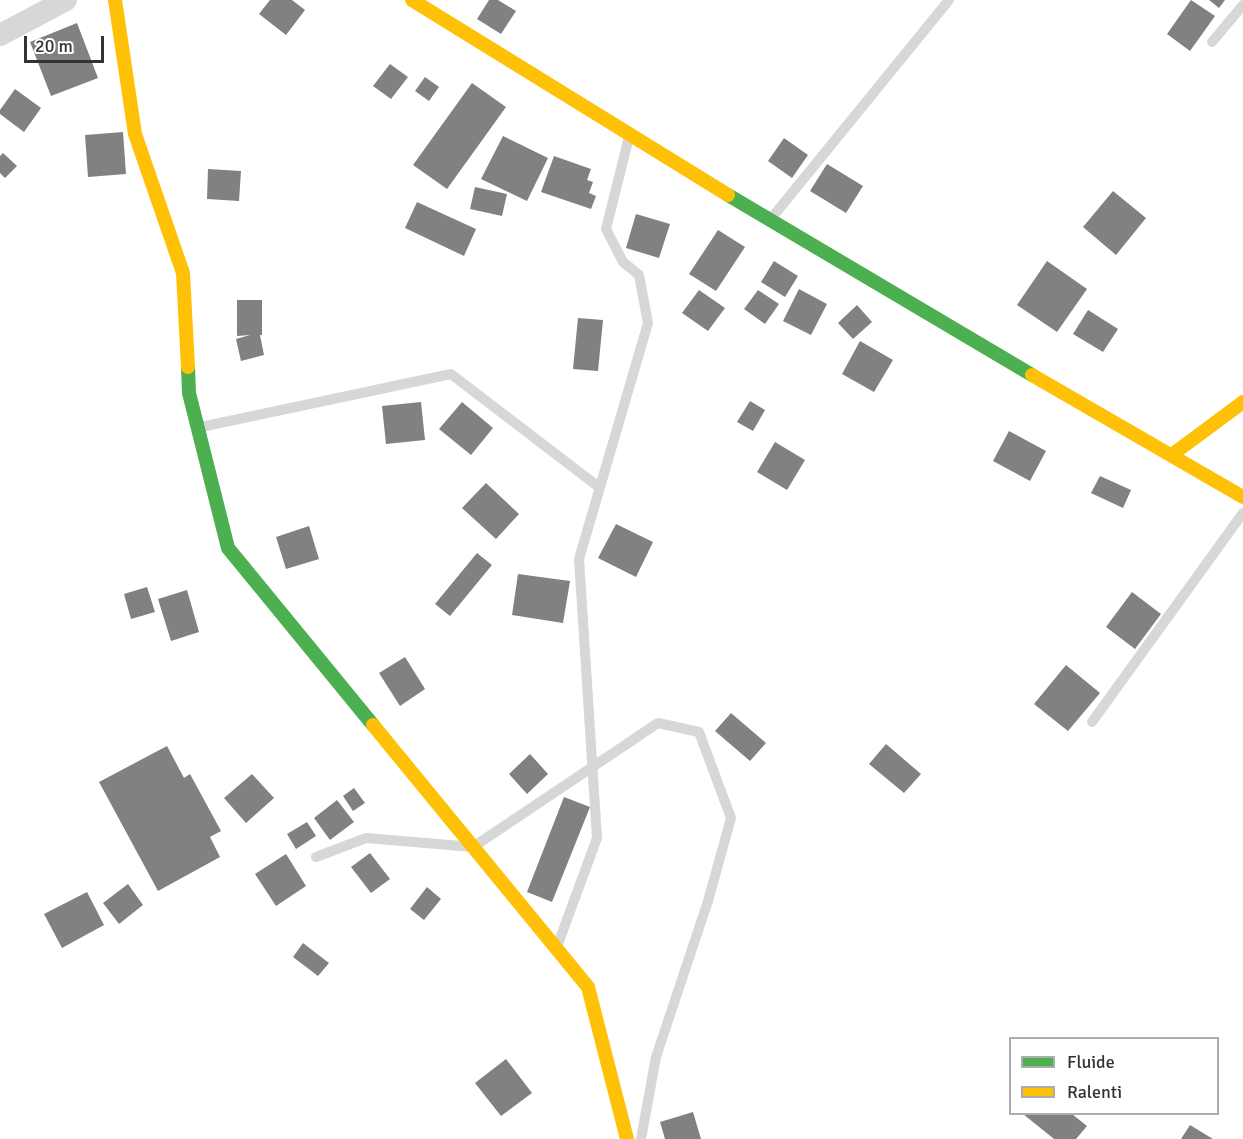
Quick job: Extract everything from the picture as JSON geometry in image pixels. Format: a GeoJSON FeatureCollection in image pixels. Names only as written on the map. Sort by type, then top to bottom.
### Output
{"type":"FeatureCollection","features":[{"type":"Feature","properties":{"kind":"street"},"geometry":{"type":"LineString","coordinates":[[0,35],[66,0]]}},
{"type":"Feature","properties":{"kind":"street"},"geometry":{"type":"LineString","coordinates":[[115,0],[135,134],[183,273],[189,393],[228,548],[588,987],[627,1139]]}},
{"type":"Feature","properties":{"kind":"street"},"geometry":{"type":"LineString","coordinates":[[412,0],[770,220],[813,249],[1243,496]]}},
{"type":"Feature","properties":{"kind":"street"},"geometry":{"type":"LineString","coordinates":[[1173,454],[1243,402]]}},
{"type":"Feature","properties":{"kind":"lane"},"geometry":{"type":"LineString","coordinates":[[770,220],[949,0]]}},
{"type":"Feature","properties":{"kind":"lane"},"geometry":{"type":"LineString","coordinates":[[1212,42],[1243,5]]}},
{"type":"Feature","properties":{"kind":"lane"},"geometry":{"type":"LineString","coordinates":[[556,949],[597,838],[579,559],[648,323],[639,275],[623,261],[606,229],[629,134]]}},
{"type":"Feature","properties":{"kind":"lane"},"geometry":{"type":"LineString","coordinates":[[198,428],[451,374],[600,488]]}},
{"type":"Feature","properties":{"kind":"lane"},"geometry":{"type":"LineString","coordinates":[[1092,722],[1243,513]]}},
{"type":"Feature","properties":{"kind":"lane"},"geometry":{"type":"LineString","coordinates":[[316,857],[366,838],[473,847],[592,765],[658,723],[699,732],[731,818],[708,901],[656,1057],[641,1139]]}},
{"type":"Feature","properties":{"kind":"building"},"geometry":{"type":"Polygon","coordinates":[[[270,0],[292,0],[305,10],[286,35],[259,14],[270,0]]]}},
{"type":"Feature","properties":{"kind":"building"},"geometry":{"type":"Polygon","coordinates":[[[489,0],[498,0],[516,11],[501,34],[477,19],[489,0]]]}},
{"type":"Feature","properties":{"kind":"building"},"geometry":{"type":"Polygon","coordinates":[[[1191,0],[1215,16],[1190,51],[1167,34],[1191,0]]]}},
{"type":"Feature","properties":{"kind":"building"},"geometry":{"type":"Polygon","coordinates":[[[1209,0],[1225,0],[1219,8],[1209,0]]]}},
{"type":"Feature","properties":{"kind":"building"},"geometry":{"type":"Polygon","coordinates":[[[77,23],[98,78],[51,96],[30,42],[77,23]]]}},
{"type":"Feature","properties":{"kind":"building"},"geometry":{"type":"Polygon","coordinates":[[[390,64],[408,77],[391,99],[373,86],[390,64]]]}},
{"type":"Feature","properties":{"kind":"building"},"geometry":{"type":"Polygon","coordinates":[[[425,77],[439,87],[429,101],[415,91],[425,77]]]}},
{"type":"Feature","properties":{"kind":"building"},"geometry":{"type":"Polygon","coordinates":[[[472,83],[506,107],[447,189],[413,165],[472,83]]]}},
{"type":"Feature","properties":{"kind":"building"},"geometry":{"type":"Polygon","coordinates":[[[15,89],[41,108],[24,132],[0,114],[0,110],[15,89]]]}},
{"type":"Feature","properties":{"kind":"building"},"geometry":{"type":"Polygon","coordinates":[[[123,132],[126,174],[88,177],[85,135],[123,132]]]}},
{"type":"Feature","properties":{"kind":"building"},"geometry":{"type":"Polygon","coordinates":[[[503,136],[548,158],[527,201],[481,179],[503,136]]]}},
{"type":"Feature","properties":{"kind":"building"},"geometry":{"type":"Polygon","coordinates":[[[784,138],[808,155],[792,178],[768,161],[784,138]]]}},
{"type":"Feature","properties":{"kind":"building"},"geometry":{"type":"Polygon","coordinates":[[[3,153],[17,166],[5,178],[0,173],[0,156],[3,153]]]}},
{"type":"Feature","properties":{"kind":"building"},"geometry":{"type":"Polygon","coordinates":[[[554,156],[591,169],[587,180],[593,182],[589,193],[596,196],[591,209],[541,192],[554,156]]]}},
{"type":"Feature","properties":{"kind":"building"},"geometry":{"type":"Polygon","coordinates":[[[827,164],[863,186],[846,213],[810,191],[827,164]]]}},
{"type":"Feature","properties":{"kind":"building"},"geometry":{"type":"Polygon","coordinates":[[[208,169],[241,171],[239,201],[207,199],[208,169]]]}},
{"type":"Feature","properties":{"kind":"building"},"geometry":{"type":"Polygon","coordinates":[[[475,187],[507,194],[502,216],[470,209],[475,187]]]}},
{"type":"Feature","properties":{"kind":"building"},"geometry":{"type":"Polygon","coordinates":[[[1113,191],[1146,218],[1116,255],[1083,227],[1113,191]]]}},
{"type":"Feature","properties":{"kind":"building"},"geometry":{"type":"Polygon","coordinates":[[[417,202],[476,229],[464,256],[405,228],[417,202]]]}},
{"type":"Feature","properties":{"kind":"building"},"geometry":{"type":"Polygon","coordinates":[[[636,214],[670,224],[659,258],[626,248],[636,214]]]}},
{"type":"Feature","properties":{"kind":"building"},"geometry":{"type":"Polygon","coordinates":[[[718,230],[745,247],[716,291],[689,274],[718,230]]]}},
{"type":"Feature","properties":{"kind":"building"},"geometry":{"type":"Polygon","coordinates":[[[774,261],[798,276],[785,297],[761,282],[774,261]]]}},
{"type":"Feature","properties":{"kind":"building"},"geometry":{"type":"Polygon","coordinates":[[[1047,261],[1087,289],[1057,332],[1017,305],[1047,261]]]}},
{"type":"Feature","properties":{"kind":"building"},"geometry":{"type":"Polygon","coordinates":[[[799,289],[827,304],[811,335],[783,321],[799,289]]]}},
{"type":"Feature","properties":{"kind":"building"},"geometry":{"type":"Polygon","coordinates":[[[699,290],[725,308],[708,331],[682,313],[699,290]]]}},
{"type":"Feature","properties":{"kind":"building"},"geometry":{"type":"Polygon","coordinates":[[[758,290],[779,304],[765,324],[744,309],[758,290]]]}},
{"type":"Feature","properties":{"kind":"building"},"geometry":{"type":"Polygon","coordinates":[[[237,300],[262,300],[262,335],[260,335],[264,355],[241,361],[236,339],[250,335],[237,336],[237,300]]]}},
{"type":"Feature","properties":{"kind":"building"},"geometry":{"type":"Polygon","coordinates":[[[857,305],[872,322],[853,339],[838,323],[857,305]]]}},
{"type":"Feature","properties":{"kind":"building"},"geometry":{"type":"Polygon","coordinates":[[[1088,310],[1118,329],[1103,352],[1073,334],[1088,310]]]}},
{"type":"Feature","properties":{"kind":"building"},"geometry":{"type":"Polygon","coordinates":[[[578,318],[603,320],[598,371],[573,369],[578,318]]]}},
{"type":"Feature","properties":{"kind":"building"},"geometry":{"type":"Polygon","coordinates":[[[860,341],[893,360],[874,392],[842,374],[860,341]]]}},
{"type":"Feature","properties":{"kind":"building"},"geometry":{"type":"Polygon","coordinates":[[[750,401],[765,410],[753,431],[737,422],[750,401]]]}},
{"type":"Feature","properties":{"kind":"building"},"geometry":{"type":"Polygon","coordinates":[[[421,402],[425,440],[386,444],[382,406],[421,402]]]}},
{"type":"Feature","properties":{"kind":"building"},"geometry":{"type":"Polygon","coordinates":[[[462,402],[493,428],[471,455],[439,429],[462,402]]]}},
{"type":"Feature","properties":{"kind":"building"},"geometry":{"type":"Polygon","coordinates":[[[1009,431],[1046,451],[1030,481],[993,461],[1009,431]]]}},
{"type":"Feature","properties":{"kind":"building"},"geometry":{"type":"Polygon","coordinates":[[[775,442],[805,460],[787,490],[757,472],[775,442]]]}},
{"type":"Feature","properties":{"kind":"building"},"geometry":{"type":"Polygon","coordinates":[[[1100,476],[1131,490],[1123,508],[1091,493],[1100,476]]]}},
{"type":"Feature","properties":{"kind":"building"},"geometry":{"type":"Polygon","coordinates":[[[486,483],[519,514],[496,539],[462,508],[486,483]]]}},
{"type":"Feature","properties":{"kind":"building"},"geometry":{"type":"Polygon","coordinates":[[[616,524],[653,542],[636,577],[598,558],[616,524]]]}},
{"type":"Feature","properties":{"kind":"building"},"geometry":{"type":"Polygon","coordinates":[[[309,526],[319,559],[286,569],[276,537],[309,526]]]}},
{"type":"Feature","properties":{"kind":"building"},"geometry":{"type":"Polygon","coordinates":[[[477,553],[492,565],[450,616],[435,604],[477,553]]]}},
{"type":"Feature","properties":{"kind":"building"},"geometry":{"type":"Polygon","coordinates":[[[518,574],[570,581],[563,623],[512,615],[518,574]]]}},
{"type":"Feature","properties":{"kind":"building"},"geometry":{"type":"Polygon","coordinates":[[[147,587],[155,612],[131,619],[124,594],[147,587]]]}},
{"type":"Feature","properties":{"kind":"building"},"geometry":{"type":"Polygon","coordinates":[[[187,590],[199,632],[171,641],[158,599],[187,590]]]}},
{"type":"Feature","properties":{"kind":"building"},"geometry":{"type":"Polygon","coordinates":[[[1132,592],[1161,614],[1135,649],[1106,627],[1132,592]]]}},
{"type":"Feature","properties":{"kind":"building"},"geometry":{"type":"Polygon","coordinates":[[[405,657],[425,689],[400,706],[379,673],[405,657]]]}},
{"type":"Feature","properties":{"kind":"building"},"geometry":{"type":"Polygon","coordinates":[[[1066,665],[1100,693],[1068,731],[1034,704],[1066,665]]]}},
{"type":"Feature","properties":{"kind":"building"},"geometry":{"type":"Polygon","coordinates":[[[731,713],[766,743],[750,761],[715,731],[731,713]]]}},
{"type":"Feature","properties":{"kind":"building"},"geometry":{"type":"Polygon","coordinates":[[[886,744],[921,774],[904,793],[869,764],[886,744]]]}},
{"type":"Feature","properties":{"kind":"building"},"geometry":{"type":"Polygon","coordinates":[[[167,746],[184,778],[190,774],[221,831],[210,837],[220,857],[158,891],[99,782],[167,746]]]}},
{"type":"Feature","properties":{"kind":"building"},"geometry":{"type":"Polygon","coordinates":[[[530,754],[548,774],[527,794],[509,774],[530,754]]]}},
{"type":"Feature","properties":{"kind":"building"},"geometry":{"type":"Polygon","coordinates":[[[252,774],[274,798],[246,823],[224,798],[252,774]]]}},
{"type":"Feature","properties":{"kind":"building"},"geometry":{"type":"Polygon","coordinates":[[[354,788],[365,803],[353,811],[343,796],[354,788]]]}},
{"type":"Feature","properties":{"kind":"building"},"geometry":{"type":"Polygon","coordinates":[[[564,797],[590,807],[552,902],[527,892],[564,797]]]}},
{"type":"Feature","properties":{"kind":"building"},"geometry":{"type":"Polygon","coordinates":[[[337,800],[354,822],[330,840],[314,818],[337,800]]]}},
{"type":"Feature","properties":{"kind":"building"},"geometry":{"type":"Polygon","coordinates":[[[307,822],[316,836],[296,849],[287,834],[307,822]]]}},
{"type":"Feature","properties":{"kind":"building"},"geometry":{"type":"Polygon","coordinates":[[[370,853],[390,879],[371,893],[351,867],[370,853]]]}},
{"type":"Feature","properties":{"kind":"building"},"geometry":{"type":"Polygon","coordinates":[[[286,854],[306,886],[276,906],[255,874],[286,854]]]}},
{"type":"Feature","properties":{"kind":"building"},"geometry":{"type":"Polygon","coordinates":[[[128,884],[143,905],[119,924],[103,903],[128,884]]]}},
{"type":"Feature","properties":{"kind":"building"},"geometry":{"type":"Polygon","coordinates":[[[427,887],[441,899],[424,920],[410,909],[427,887]]]}},
{"type":"Feature","properties":{"kind":"building"},"geometry":{"type":"Polygon","coordinates":[[[87,892],[104,925],[62,948],[44,914],[87,892]]]}},
{"type":"Feature","properties":{"kind":"building"},"geometry":{"type":"Polygon","coordinates":[[[303,943],[329,963],[318,976],[293,957],[303,943]]]}},
{"type":"Feature","properties":{"kind":"building"},"geometry":{"type":"Polygon","coordinates":[[[506,1059],[532,1093],[501,1116],[475,1083],[506,1059]]]}},
{"type":"Feature","properties":{"kind":"building"},"geometry":{"type":"Polygon","coordinates":[[[693,1112],[701,1139],[665,1139],[660,1122],[693,1112]]]}},
{"type":"Feature","properties":{"kind":"building"},"geometry":{"type":"Polygon","coordinates":[[[1024,1115],[1073,1115],[1087,1126],[1076,1139],[1054,1139],[1024,1115]]]}},
{"type":"Feature","properties":{"kind":"building"},"geometry":{"type":"Polygon","coordinates":[[[1190,1125],[1213,1139],[1181,1139],[1190,1125]]]}},
{"type":"Feature","properties":{"kind":"traffic: fast"},"geometry":{"type":"LineString","coordinates":[[728,195],[1032,375]]}},
{"type":"Feature","properties":{"kind":"traffic: fast"},"geometry":{"type":"LineString","coordinates":[[188,367],[189,393],[228,548],[373,725]]}},
{"type":"Feature","properties":{"kind":"traffic: slow"},"geometry":{"type":"LineString","coordinates":[[115,0],[135,134],[183,273],[188,367]]}},
{"type":"Feature","properties":{"kind":"traffic: slow"},"geometry":{"type":"LineString","coordinates":[[412,0],[728,195]]}},
{"type":"Feature","properties":{"kind":"traffic: slow"},"geometry":{"type":"LineString","coordinates":[[1032,375],[1243,497]]}},
{"type":"Feature","properties":{"kind":"traffic: slow"},"geometry":{"type":"LineString","coordinates":[[1173,454],[1243,402]]}},
{"type":"Feature","properties":{"kind":"traffic: slow"},"geometry":{"type":"LineString","coordinates":[[373,725],[588,987],[627,1139]]}}]}
